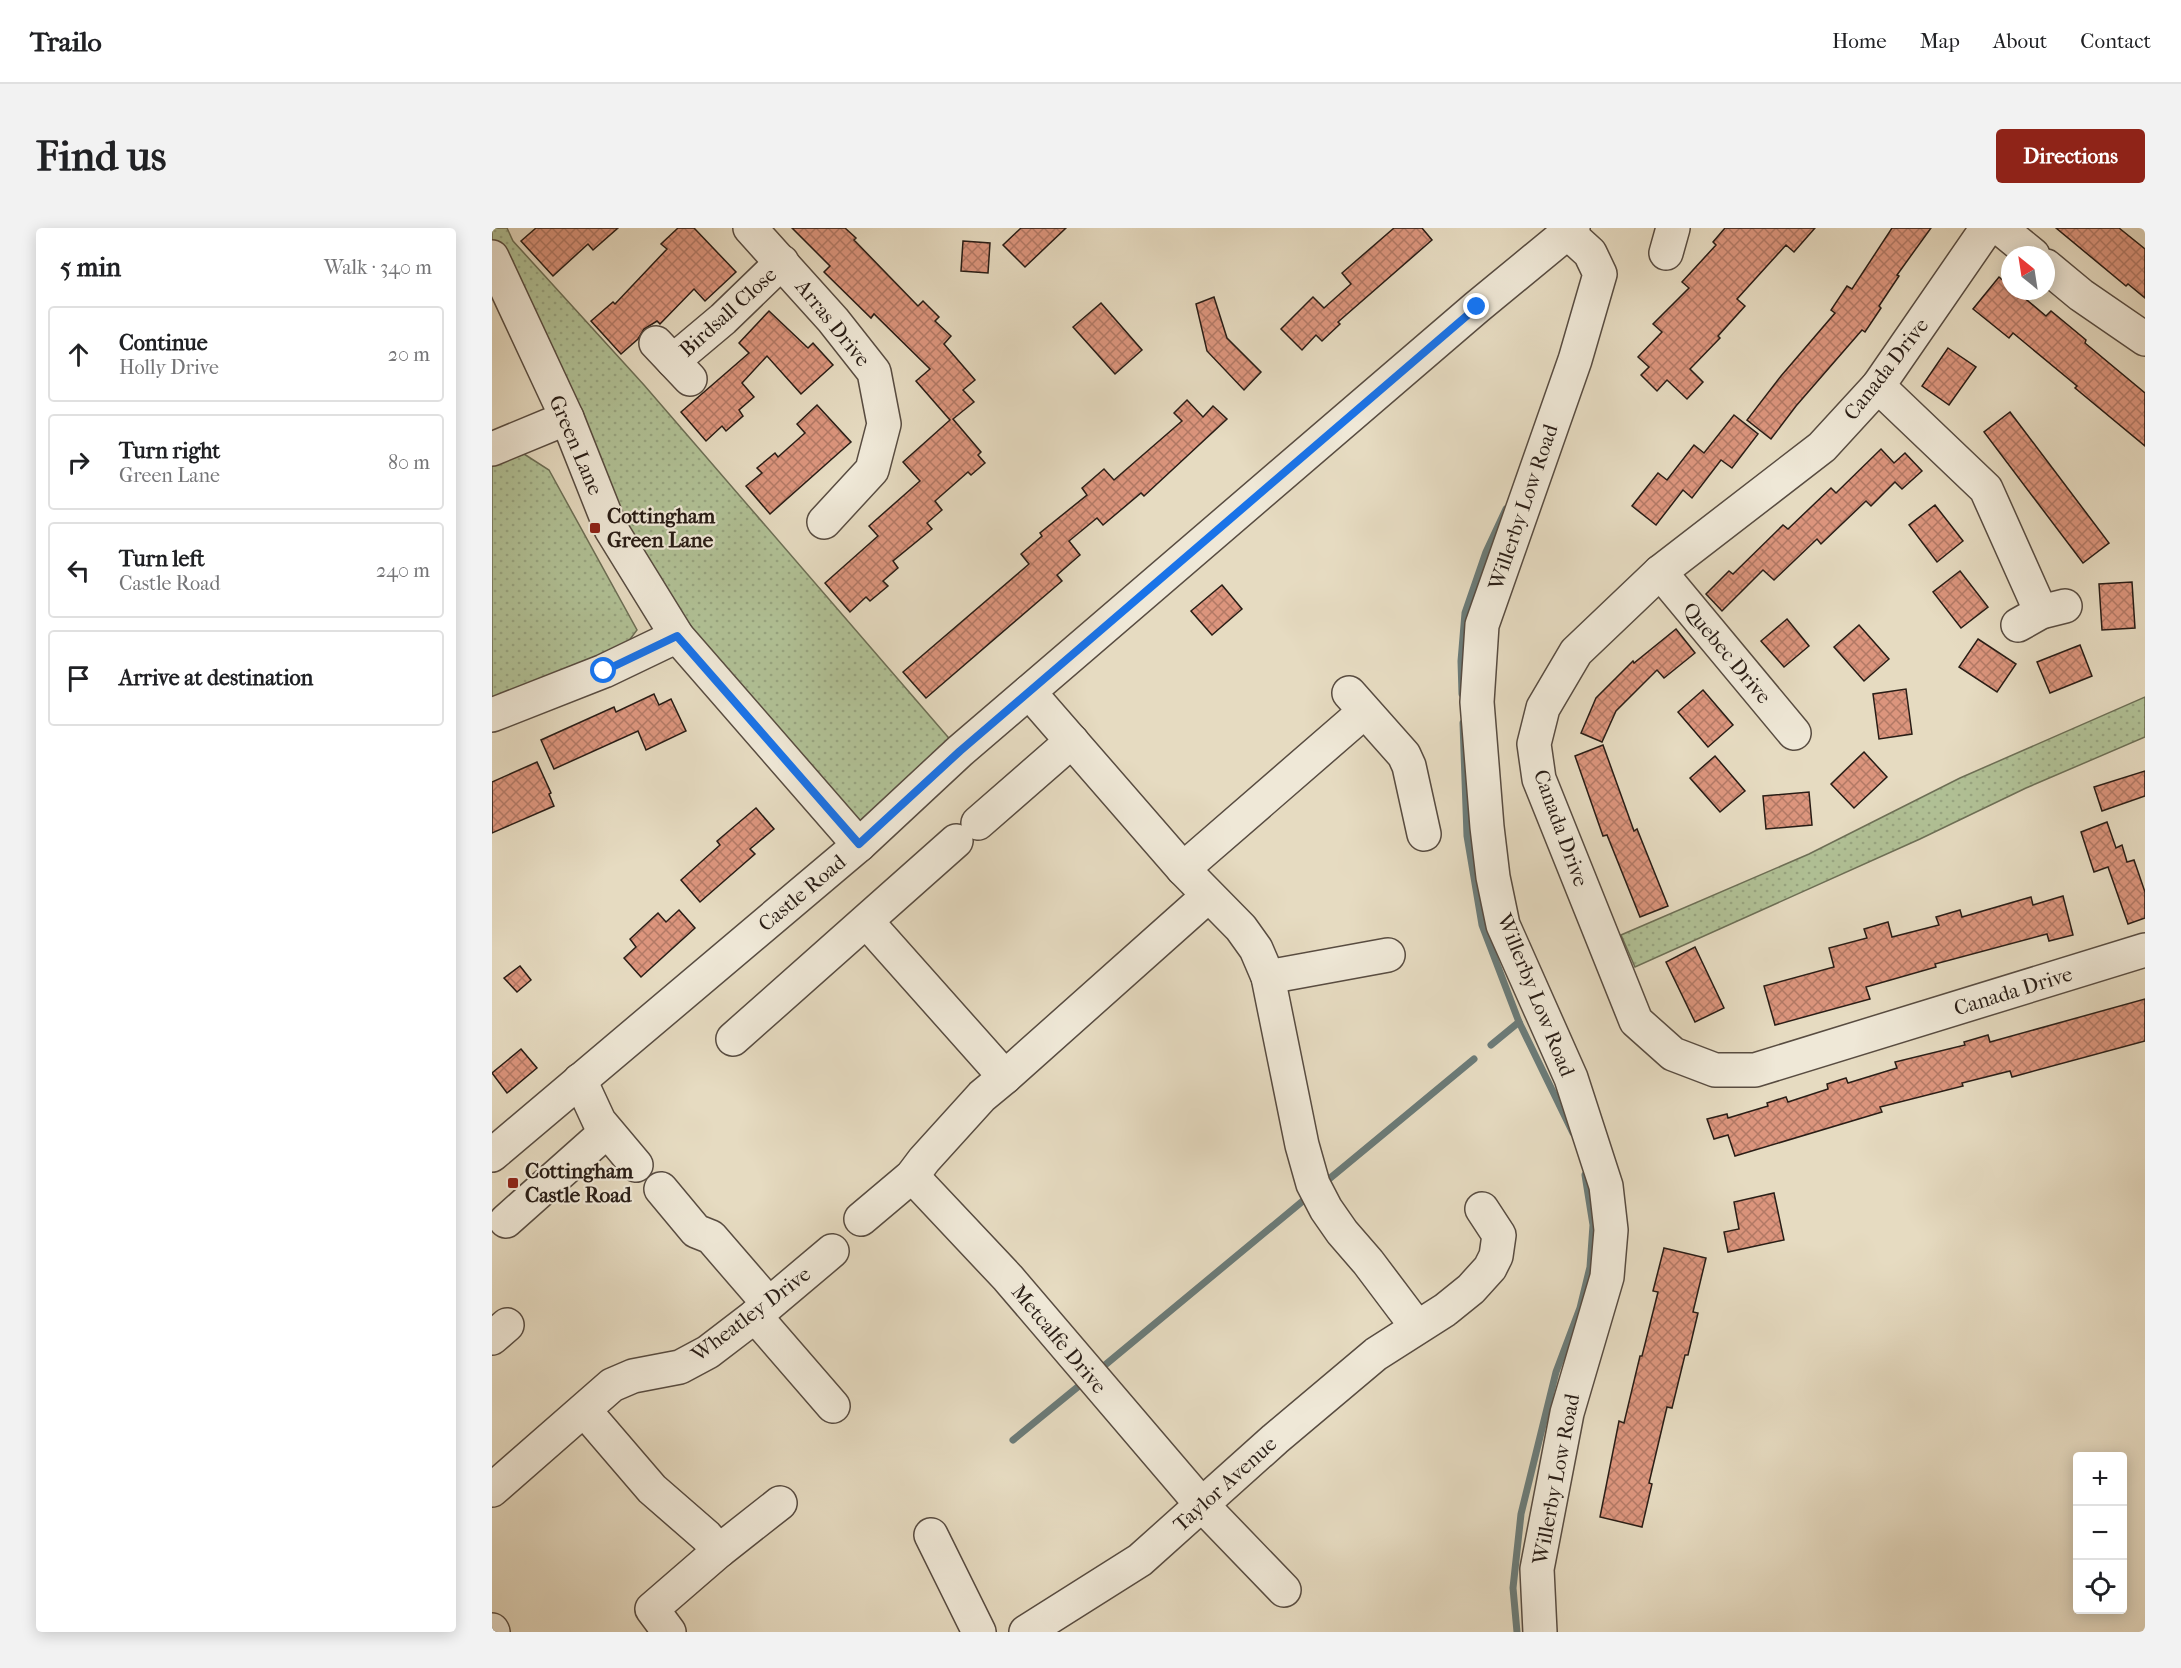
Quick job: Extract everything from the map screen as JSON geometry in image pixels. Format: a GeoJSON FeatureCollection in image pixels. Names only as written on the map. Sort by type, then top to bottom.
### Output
{"type":"FeatureCollection","features":[{"type":"Feature","properties":{"kind":"street","name":"Arras Drive"},"geometry":{"type":"LineString","coordinates":[[750,228],[833,320],[874,372],[884,424],[872,470],[823,522]]}},
{"type":"Feature","properties":{"kind":"street","name":"Canada Drive"},"geometry":{"type":"LineString","coordinates":[[1987,228],[1878,386],[1822,447],[1660,572],[1576,652],[1543,708],[1534,744],[1539,779],[1636,1021],[1673,1054],[1715,1070],[1755,1070],[2145,950]]}},
{"type":"Feature","properties":{"kind":"street"},"geometry":{"type":"LineString","coordinates":[[2000,228],[2022,246]]}},
{"type":"Feature","properties":{"kind":"street","name":"Castle Road"},"geometry":{"type":"LineString","coordinates":[[492,1155],[859,844],[960,751],[1484,300],[1571,230]]}},
{"type":"Feature","properties":{"kind":"street","name":"Willerby Low Road"},"geometry":{"type":"LineString","coordinates":[[1540,1632],[1537,1569],[1567,1413],[1607,1277],[1611,1230],[1606,1186],[1571,1078],[1503,925],[1493,877],[1487,827],[1477,702],[1482,625],[1575,360],[1600,274],[1590,253],[1571,230]]}},
{"type":"Feature","properties":{"kind":"street","name":"Green Lane"},"geometry":{"type":"LineString","coordinates":[[492,257],[567,418],[611,530],[677,636],[859,844]]}},
{"type":"Feature","properties":{"kind":"street","name":"Birdsall Close"},"geometry":{"type":"LineString","coordinates":[[673,361],[723,319],[782,262]]}},
{"type":"Feature","properties":{"kind":"street"},"geometry":{"type":"LineString","coordinates":[[2055,273],[2081,295],[2145,339]]}},
{"type":"Feature","properties":{"kind":"street"},"geometry":{"type":"LineString","coordinates":[[1878,386],[1986,489],[2041,614]]}},
{"type":"Feature","properties":{"kind":"street"},"geometry":{"type":"LineString","coordinates":[[492,449],[567,418]]}},
{"type":"Feature","properties":{"kind":"street","name":"Quebec Drive"},"geometry":{"type":"LineString","coordinates":[[1660,572],[1794,733]]}},
{"type":"Feature","properties":{"kind":"street"},"geometry":{"type":"LineString","coordinates":[[492,715],[604,671],[677,636]]}},
{"type":"Feature","properties":{"kind":"street"},"geometry":{"type":"LineString","coordinates":[[1029,692],[1183,869],[1241,928],[1256,949],[1268,977],[1302,1144],[1313,1184],[1326,1209],[1342,1232],[1368,1262],[1417,1327]]}},
{"type":"Feature","properties":{"kind":"street"},"geometry":{"type":"LineString","coordinates":[[1183,869],[1365,712],[1400,750],[1409,766],[1424,834]]}},
{"type":"Feature","properties":{"kind":"street"},"geometry":{"type":"LineString","coordinates":[[733,1039],[1072,741]]}},
{"type":"Feature","properties":{"kind":"street"},"geometry":{"type":"LineString","coordinates":[[861,1219],[912,1176],[966,1113],[1208,896]]}},
{"type":"Feature","properties":{"kind":"street"},"geometry":{"type":"LineString","coordinates":[[867,922],[1005,1077]]}},
{"type":"Feature","properties":{"kind":"street"},"geometry":{"type":"LineString","coordinates":[[1268,977],[1388,955]]}},
{"type":"Feature","properties":{"kind":"street"},"geometry":{"type":"LineString","coordinates":[[580,1080],[606,1132],[636,1165]]}},
{"type":"Feature","properties":{"kind":"street"},"geometry":{"type":"LineString","coordinates":[[506,1221],[606,1132]]}},
{"type":"Feature","properties":{"kind":"street","name":"Metcalfe Drive"},"geometry":{"type":"LineString","coordinates":[[912,1176],[1008,1278],[1202,1505],[1284,1590]]}},
{"type":"Feature","properties":{"kind":"street"},"geometry":{"type":"LineString","coordinates":[[661,1189],[696,1231],[711,1237],[833,1406]]}},
{"type":"Feature","properties":{"kind":"street","name":"Taylor Avenue"},"geometry":{"type":"LineString","coordinates":[[1026,1632],[1140,1560],[1275,1439],[1376,1354],[1445,1310],[1471,1289],[1490,1268],[1496,1256],[1499,1235],[1482,1209]]}},
{"type":"Feature","properties":{"kind":"street","name":"Wheatley Drive"},"geometry":{"type":"LineString","coordinates":[[492,1490],[612,1386],[633,1376],[680,1366],[708,1352],[832,1251]]}},
{"type":"Feature","properties":{"kind":"street"},"geometry":{"type":"LineString","coordinates":[[585,1411],[652,1489],[706,1536],[719,1551]]}},
{"type":"Feature","properties":{"kind":"street"},"geometry":{"type":"LineString","coordinates":[[669,1632],[652,1610],[719,1551],[780,1503]]}},
{"type":"Feature","properties":{"kind":"street"},"geometry":{"type":"LineString","coordinates":[[931,1535],[979,1632]]}},
{"type":"Feature","properties":{"kind":"green space"},"geometry":{"type":"Polygon","coordinates":[[[492,228],[507,228],[513,241],[644,385],[960,751],[859,845],[677,636],[492,257],[492,228]]]}},
{"type":"Feature","properties":{"kind":"green space"},"geometry":{"type":"Polygon","coordinates":[[[524,454],[549,470],[637,630],[628,642],[492,703],[492,466],[524,454]]]}},
{"type":"Feature","properties":{"kind":"green space"},"geometry":{"type":"Polygon","coordinates":[[[2145,697],[2145,737],[2026,788],[1920,839],[1635,967],[1621,935],[1809,854],[1960,778],[2145,697]]]}},
{"type":"Feature","properties":{"kind":"building"},"geometry":{"type":"Polygon","coordinates":[[[536,228],[618,228],[593,250],[588,244],[553,276],[521,241],[536,228]]]}},
{"type":"Feature","properties":{"kind":"building"},"geometry":{"type":"Polygon","coordinates":[[[678,228],[694,228],[736,272],[705,301],[694,289],[660,324],[657,321],[644,329],[638,339],[621,354],[591,321],[613,302],[615,304],[667,249],[661,244],[678,228]]]}},
{"type":"Feature","properties":{"kind":"building"},"geometry":{"type":"Polygon","coordinates":[[[792,228],[845,228],[918,306],[923,301],[939,317],[935,321],[951,336],[944,344],[975,380],[963,390],[974,402],[953,419],[981,452],[978,455],[985,463],[971,475],[968,472],[935,501],[942,510],[927,523],[932,529],[893,561],[898,568],[883,581],[888,586],[870,601],[866,597],[850,612],[825,583],[878,536],[869,526],[920,481],[903,462],[950,420],[916,381],[930,369],[874,314],[871,318],[824,272],[830,266],[792,228]]]}},
{"type":"Feature","properties":{"kind":"building"},"geometry":{"type":"Polygon","coordinates":[[[1021,228],[1066,228],[1025,267],[1003,245],[1021,228]]]}},
{"type":"Feature","properties":{"kind":"building"},"geometry":{"type":"Polygon","coordinates":[[[1394,228],[1422,228],[1432,240],[1338,322],[1340,324],[1322,341],[1316,335],[1302,350],[1281,329],[1313,297],[1324,308],[1351,284],[1342,273],[1394,228]]]}},
{"type":"Feature","properties":{"kind":"building"},"geometry":{"type":"Polygon","coordinates":[[[1725,228],[1815,228],[1794,252],[1786,245],[1737,299],[1745,306],[1718,336],[1720,338],[1690,369],[1703,382],[1687,399],[1667,380],[1657,391],[1641,375],[1649,367],[1638,357],[1662,332],[1653,324],[1689,288],[1682,282],[1716,245],[1713,242],[1725,228]]]}},
{"type":"Feature","properties":{"kind":"building"},"geometry":{"type":"Polygon","coordinates":[[[1892,228],[1931,228],[1897,275],[1899,276],[1865,332],[1862,330],[1796,406],[1771,439],[1747,420],[1835,313],[1831,310],[1847,286],[1852,289],[1892,228]]]}},
{"type":"Feature","properties":{"kind":"building"},"geometry":{"type":"Polygon","coordinates":[[[2056,228],[2119,228],[2145,249],[2145,298],[2128,284],[2126,286],[2056,228]]]}},
{"type":"Feature","properties":{"kind":"building"},"geometry":{"type":"Polygon","coordinates":[[[963,241],[990,243],[988,273],[961,271],[963,241]]]}},
{"type":"Feature","properties":{"kind":"building"},"geometry":{"type":"Polygon","coordinates":[[[1999,277],[2001,279],[2001,300],[2027,300],[2046,316],[2051,311],[2145,393],[2145,446],[2013,333],[2009,338],[1973,309],[1999,277]]]}},
{"type":"Feature","properties":{"kind":"building"},"geometry":{"type":"Polygon","coordinates":[[[1214,297],[1227,338],[1261,372],[1244,390],[1207,351],[1196,304],[1214,297]]]}},
{"type":"Feature","properties":{"kind":"building"},"geometry":{"type":"Polygon","coordinates":[[[1101,303],[1142,350],[1115,374],[1073,327],[1101,303]]]}},
{"type":"Feature","properties":{"kind":"building"},"geometry":{"type":"Polygon","coordinates":[[[769,311],[808,348],[813,343],[833,365],[801,394],[767,356],[742,383],[754,397],[739,410],[743,416],[726,431],[722,426],[706,441],[681,412],[749,353],[739,343],[769,311]]]}},
{"type":"Feature","properties":{"kind":"building"},"geometry":{"type":"Polygon","coordinates":[[[1948,348],[1976,367],[1949,405],[1922,386],[1948,348]]]}},
{"type":"Feature","properties":{"kind":"building"},"geometry":{"type":"Polygon","coordinates":[[[1187,400],[1203,417],[1213,406],[1227,419],[1144,496],[1141,493],[1103,525],[1097,518],[1069,541],[1080,555],[1057,575],[1062,581],[926,698],[903,672],[1029,564],[1021,554],[1042,536],[1040,533],[1087,495],[1082,488],[1104,469],[1114,480],[1182,421],[1174,413],[1187,400]]]}},
{"type":"Feature","properties":{"kind":"building"},"geometry":{"type":"Polygon","coordinates":[[[817,405],[851,442],[770,514],[746,486],[762,473],[757,468],[775,453],[778,457],[805,433],[797,424],[817,405]]]}},
{"type":"Feature","properties":{"kind":"building"},"geometry":{"type":"Polygon","coordinates":[[[2010,412],[2109,543],[2083,563],[1984,432],[2010,412]]]}},
{"type":"Feature","properties":{"kind":"building"},"geometry":{"type":"Polygon","coordinates":[[[1734,415],[1758,434],[1732,468],[1721,460],[1692,498],[1683,490],[1656,525],[1632,506],[1658,473],[1667,480],[1694,445],[1704,453],[1734,415]]]}},
{"type":"Feature","properties":{"kind":"building"},"geometry":{"type":"Polygon","coordinates":[[[1881,449],[1894,463],[1905,453],[1922,471],[1902,489],[1895,482],[1871,506],[1866,501],[1821,544],[1817,539],[1774,580],[1763,570],[1722,611],[1706,594],[1729,571],[1733,574],[1783,525],[1788,529],[1831,488],[1836,493],[1881,449]]]}},
{"type":"Feature","properties":{"kind":"building"},"geometry":{"type":"Polygon","coordinates":[[[1935,505],[1963,541],[1937,562],[1909,525],[1935,505]]]}},
{"type":"Feature","properties":{"kind":"building"},"geometry":{"type":"Polygon","coordinates":[[[1960,571],[1988,607],[1961,628],[1933,592],[1960,571]]]}},
{"type":"Feature","properties":{"kind":"building"},"geometry":{"type":"Polygon","coordinates":[[[2132,582],[2135,628],[2102,630],[2099,584],[2132,582]]]}},
{"type":"Feature","properties":{"kind":"building"},"geometry":{"type":"Polygon","coordinates":[[[1222,585],[1242,609],[1212,635],[1191,611],[1222,585]]]}},
{"type":"Feature","properties":{"kind":"building"},"geometry":{"type":"Polygon","coordinates":[[[1787,619],[1809,646],[1784,667],[1761,641],[1787,619]]]}},
{"type":"Feature","properties":{"kind":"building"},"geometry":{"type":"Polygon","coordinates":[[[1859,625],[1889,659],[1864,681],[1834,647],[1859,625]]]}},
{"type":"Feature","properties":{"kind":"building"},"geometry":{"type":"Polygon","coordinates":[[[1676,629],[1695,653],[1664,678],[1657,670],[1616,711],[1602,742],[1581,733],[1596,698],[1633,661],[1634,663],[1676,629]]]}},
{"type":"Feature","properties":{"kind":"building"},"geometry":{"type":"Polygon","coordinates":[[[1978,639],[2016,664],[1997,692],[1959,667],[1978,639]]]}},
{"type":"Feature","properties":{"kind":"building"},"geometry":{"type":"Polygon","coordinates":[[[2080,645],[2092,676],[2050,693],[2037,662],[2080,645]]]}},
{"type":"Feature","properties":{"kind":"building"},"geometry":{"type":"Polygon","coordinates":[[[1906,689],[1912,734],[1879,739],[1873,694],[1906,689]]]}},
{"type":"Feature","properties":{"kind":"building"},"geometry":{"type":"Polygon","coordinates":[[[1703,690],[1733,725],[1708,747],[1678,712],[1703,690]]]}},
{"type":"Feature","properties":{"kind":"building"},"geometry":{"type":"Polygon","coordinates":[[[654,694],[659,705],[671,699],[686,731],[646,750],[638,731],[554,769],[541,740],[614,707],[616,712],[654,694]]]}},
{"type":"Feature","properties":{"kind":"building"},"geometry":{"type":"Polygon","coordinates":[[[1603,745],[1634,831],[1637,829],[1668,906],[1640,917],[1607,835],[1603,836],[1575,756],[1603,745]]]}},
{"type":"Feature","properties":{"kind":"building"},"geometry":{"type":"Polygon","coordinates":[[[1864,752],[1887,777],[1854,808],[1831,784],[1864,752]]]}},
{"type":"Feature","properties":{"kind":"building"},"geometry":{"type":"Polygon","coordinates":[[[1715,756],[1745,791],[1720,812],[1690,778],[1715,756]]]}},
{"type":"Feature","properties":{"kind":"building"},"geometry":{"type":"Polygon","coordinates":[[[537,762],[551,793],[549,794],[554,806],[492,833],[492,782],[537,762]]]}},
{"type":"Feature","properties":{"kind":"building"},"geometry":{"type":"Polygon","coordinates":[[[2145,771],[2145,796],[2102,811],[2094,787],[2145,771]]]}},
{"type":"Feature","properties":{"kind":"building"},"geometry":{"type":"Polygon","coordinates":[[[1809,792],[1812,825],[1766,829],[1763,796],[1809,792]]]}},
{"type":"Feature","properties":{"kind":"building"},"geometry":{"type":"Polygon","coordinates":[[[756,808],[774,829],[750,849],[755,854],[700,902],[681,880],[720,845],[717,841],[756,808]]]}},
{"type":"Feature","properties":{"kind":"building"},"geometry":{"type":"Polygon","coordinates":[[[2107,822],[2116,848],[2122,845],[2127,862],[2134,860],[2145,892],[2145,918],[2128,924],[2108,867],[2094,872],[2081,832],[2107,822]]]}},
{"type":"Feature","properties":{"kind":"building"},"geometry":{"type":"Polygon","coordinates":[[[2063,896],[2073,935],[2049,941],[2047,934],[1935,964],[1936,967],[1866,987],[1870,999],[1775,1025],[1764,986],[1834,967],[1829,948],[1867,938],[1864,929],[1888,922],[1892,937],[1939,925],[1936,917],[1960,910],[1962,917],[2031,897],[2033,905],[2063,896]]]}},
{"type":"Feature","properties":{"kind":"building"},"geometry":{"type":"Polygon","coordinates":[[[679,910],[695,928],[641,977],[624,958],[636,947],[630,939],[658,913],[666,922],[679,910]]]}},
{"type":"Feature","properties":{"kind":"building"},"geometry":{"type":"Polygon","coordinates":[[[1695,947],[1724,1008],[1695,1022],[1666,962],[1695,947]]]}},
{"type":"Feature","properties":{"kind":"building"},"geometry":{"type":"Polygon","coordinates":[[[520,966],[531,980],[517,992],[504,978],[520,966]]]}},
{"type":"Feature","properties":{"kind":"building"},"geometry":{"type":"Polygon","coordinates":[[[2145,999],[2145,1041],[2012,1077],[2010,1071],[1962,1083],[1963,1086],[1880,1107],[1882,1112],[1735,1156],[1728,1135],[1714,1139],[1707,1119],[1727,1114],[1728,1118],[1768,1106],[1767,1103],[1786,1097],[1788,1102],[1828,1089],[1827,1084],[1846,1078],[1848,1083],[1897,1068],[1895,1062],[1965,1045],[1964,1042],[1988,1035],[1990,1042],[2145,999]]]}},
{"type":"Feature","properties":{"kind":"building"},"geometry":{"type":"Polygon","coordinates":[[[521,1049],[537,1068],[507,1093],[492,1073],[521,1049]]]}},
{"type":"Feature","properties":{"kind":"building"},"geometry":{"type":"Polygon","coordinates":[[[1774,1193],[1784,1240],[1728,1252],[1724,1232],[1739,1229],[1734,1202],[1774,1193]]]}},
{"type":"Feature","properties":{"kind":"building"},"geometry":{"type":"Polygon","coordinates":[[[1664,1248],[1706,1258],[1693,1312],[1698,1313],[1672,1408],[1667,1407],[1649,1483],[1652,1484],[1642,1527],[1600,1517],[1619,1421],[1624,1423],[1658,1292],[1653,1291],[1664,1248]]]}},
{"type":"Feature","properties":{"kind":"waterway"},"geometry":{"type":"LineString","coordinates":[[1462,694],[1461,661],[1465,613],[1486,552],[1506,509]]}},
{"type":"Feature","properties":{"kind":"waterway"},"geometry":{"type":"LineString","coordinates":[[1463,723],[1467,836],[1482,925],[1519,1022],[1573,1133]]}},
{"type":"Feature","properties":{"kind":"waterway"},"geometry":{"type":"LineString","coordinates":[[1491,1045],[1519,1022]]}},
{"type":"Feature","properties":{"kind":"waterway"},"geometry":{"type":"LineString","coordinates":[[1323,1184],[1474,1059]]}},
{"type":"Feature","properties":{"kind":"waterway"},"geometry":{"type":"LineString","coordinates":[[1517,1632],[1513,1588],[1521,1514],[1556,1372],[1580,1308],[1590,1267],[1593,1225],[1585,1175]]}},
{"type":"Feature","properties":{"kind":"waterway"},"geometry":{"type":"LineString","coordinates":[[1099,1370],[1310,1195]]}},
{"type":"Feature","properties":{"kind":"waterway"},"geometry":{"type":"LineString","coordinates":[[1013,1440],[1085,1381]]}},
{"type":"Feature","properties":{"kind":"place","name":"Cottingham Green Lane"},"geometry":{"type":"Point","coordinates":[595,528]}},
{"type":"Feature","properties":{"kind":"place","name":"Cottingham Castle Road"},"geometry":{"type":"Point","coordinates":[513,1183]}},
{"type":"Feature","properties":{"kind":"route"},"geometry":{"type":"LineString","coordinates":[[604,671],[677,636],[859,844],[960,751],[1477,307]]}}]}
